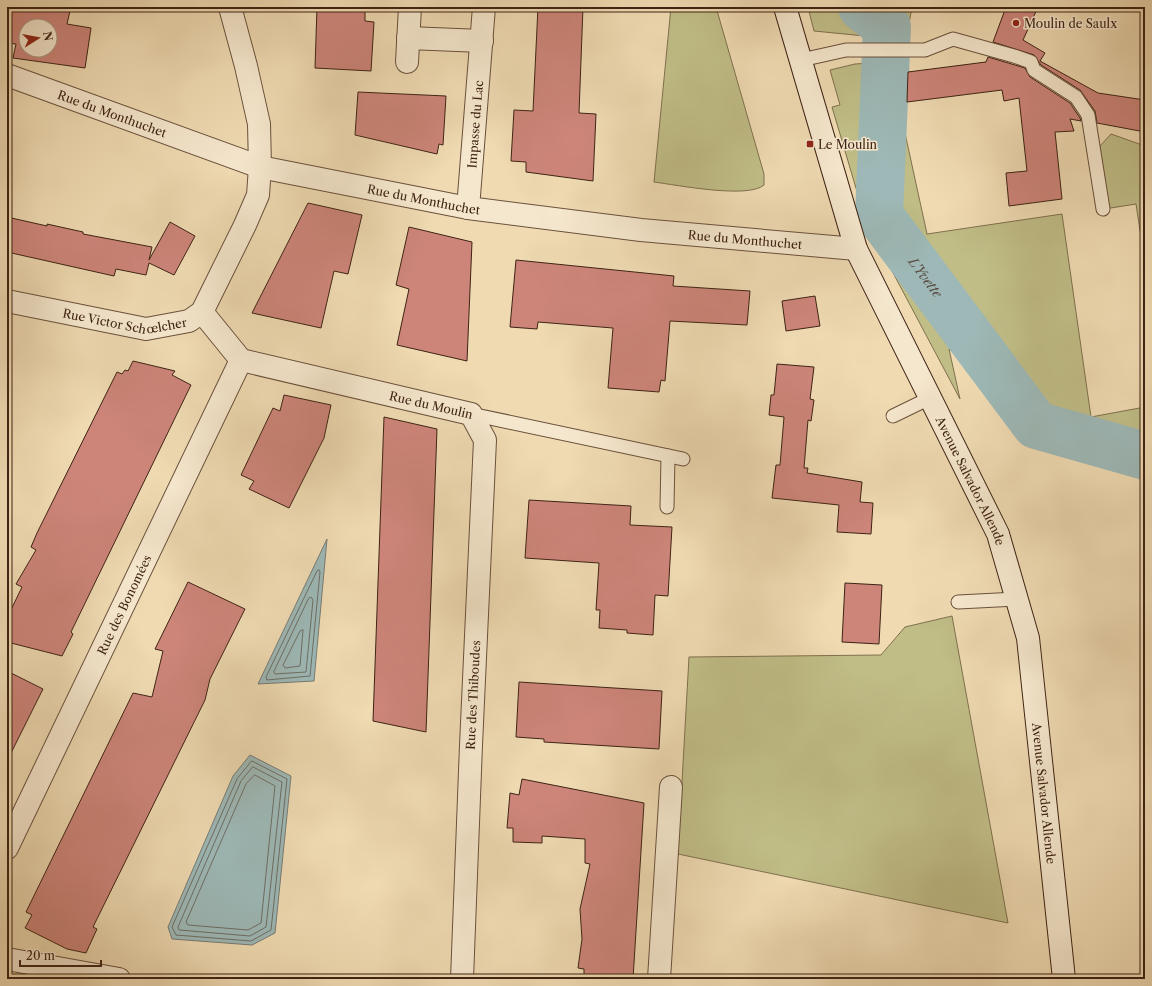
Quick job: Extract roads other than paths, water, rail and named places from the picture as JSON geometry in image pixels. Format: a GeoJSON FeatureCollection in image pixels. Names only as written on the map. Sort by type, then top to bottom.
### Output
{"type":"FeatureCollection","features":[{"type":"Feature","properties":{"kind":"street","name":"Rue Victor Schœlcher"},"geometry":{"type":"LineString","coordinates":[[7,301],[146,329],[189,322],[202,312],[245,225],[258,195],[260,167],[259,124],[246,66],[230,7]]}},
{"type":"Feature","properties":{"kind":"street"},"geometry":{"type":"LineString","coordinates":[[407,62],[410,7]]}},
{"type":"Feature","properties":{"kind":"street","name":"Impasse du Lac"},"geometry":{"type":"LineString","coordinates":[[468,208],[484,7]]}},
{"type":"Feature","properties":{"kind":"street","name":"Avenue Salvador Allende"},"geometry":{"type":"LineString","coordinates":[[784,7],[856,249],[998,534],[1017,599],[1028,638],[1064,979]]}},
{"type":"Feature","properties":{"kind":"street"},"geometry":{"type":"LineString","coordinates":[[408,38],[482,41]]}},
{"type":"Feature","properties":{"kind":"street","name":"Rue du Monthuchet"},"geometry":{"type":"LineString","coordinates":[[7,75],[260,167],[468,208],[642,230],[856,249]]}},
{"type":"Feature","properties":{"kind":"street"},"geometry":{"type":"LineString","coordinates":[[202,312],[241,360]]}},
{"type":"Feature","properties":{"kind":"street","name":"Rue du Moulin"},"geometry":{"type":"LineString","coordinates":[[241,360],[471,414]]}},
{"type":"Feature","properties":{"kind":"street","name":"Rue des Bonomées"},"geometry":{"type":"LineString","coordinates":[[7,848],[241,360]]}},
{"type":"Feature","properties":{"kind":"street","name":"Rue des Thiboudes"},"geometry":{"type":"LineString","coordinates":[[462,979],[471,737],[485,440],[471,414]]}},
{"type":"Feature","properties":{"kind":"street"},"geometry":{"type":"LineString","coordinates":[[659,979],[671,787]]}},
{"type":"Feature","properties":{"kind":"street"},"geometry":{"type":"LineString","coordinates":[[7,959],[119,979]]}},
{"type":"Feature","properties":{"kind":"lane"},"geometry":{"type":"LineString","coordinates":[[801,60],[846,50],[925,50],[953,39],[1031,62],[1034,70],[1076,97],[1088,116],[1104,209]]}},
{"type":"Feature","properties":{"kind":"lane"},"geometry":{"type":"LineString","coordinates":[[893,416],[930,398]]}},
{"type":"Feature","properties":{"kind":"lane","name":"Rue du Moulin"},"geometry":{"type":"LineString","coordinates":[[471,414],[683,460]]}},
{"type":"Feature","properties":{"kind":"lane"},"geometry":{"type":"LineString","coordinates":[[666,507],[668,456]]}},
{"type":"Feature","properties":{"kind":"lane"},"geometry":{"type":"LineString","coordinates":[[958,602],[1017,599]]}},
{"type":"Feature","properties":{"kind":"water"},"geometry":{"type":"Polygon","coordinates":[[[327,539],[314,681],[258,684],[327,539]]]}},
{"type":"Feature","properties":{"kind":"water"},"geometry":{"type":"Polygon","coordinates":[[[250,755],[291,776],[275,933],[252,945],[172,939],[168,927],[233,776],[250,755]]]}},
{"type":"Feature","properties":{"kind":"waterway","name":"L'Yvette"},"geometry":{"type":"LineString","coordinates":[[862,7],[887,27],[879,215],[1036,425],[1145,456]]}},
{"type":"Feature","properties":{"kind":"place","name":"Moulin de Saulx"},"geometry":{"type":"Point","coordinates":[1016,23]}},
{"type":"Feature","properties":{"kind":"place","name":"Le Moulin"},"geometry":{"type":"Point","coordinates":[810,144]}}]}
